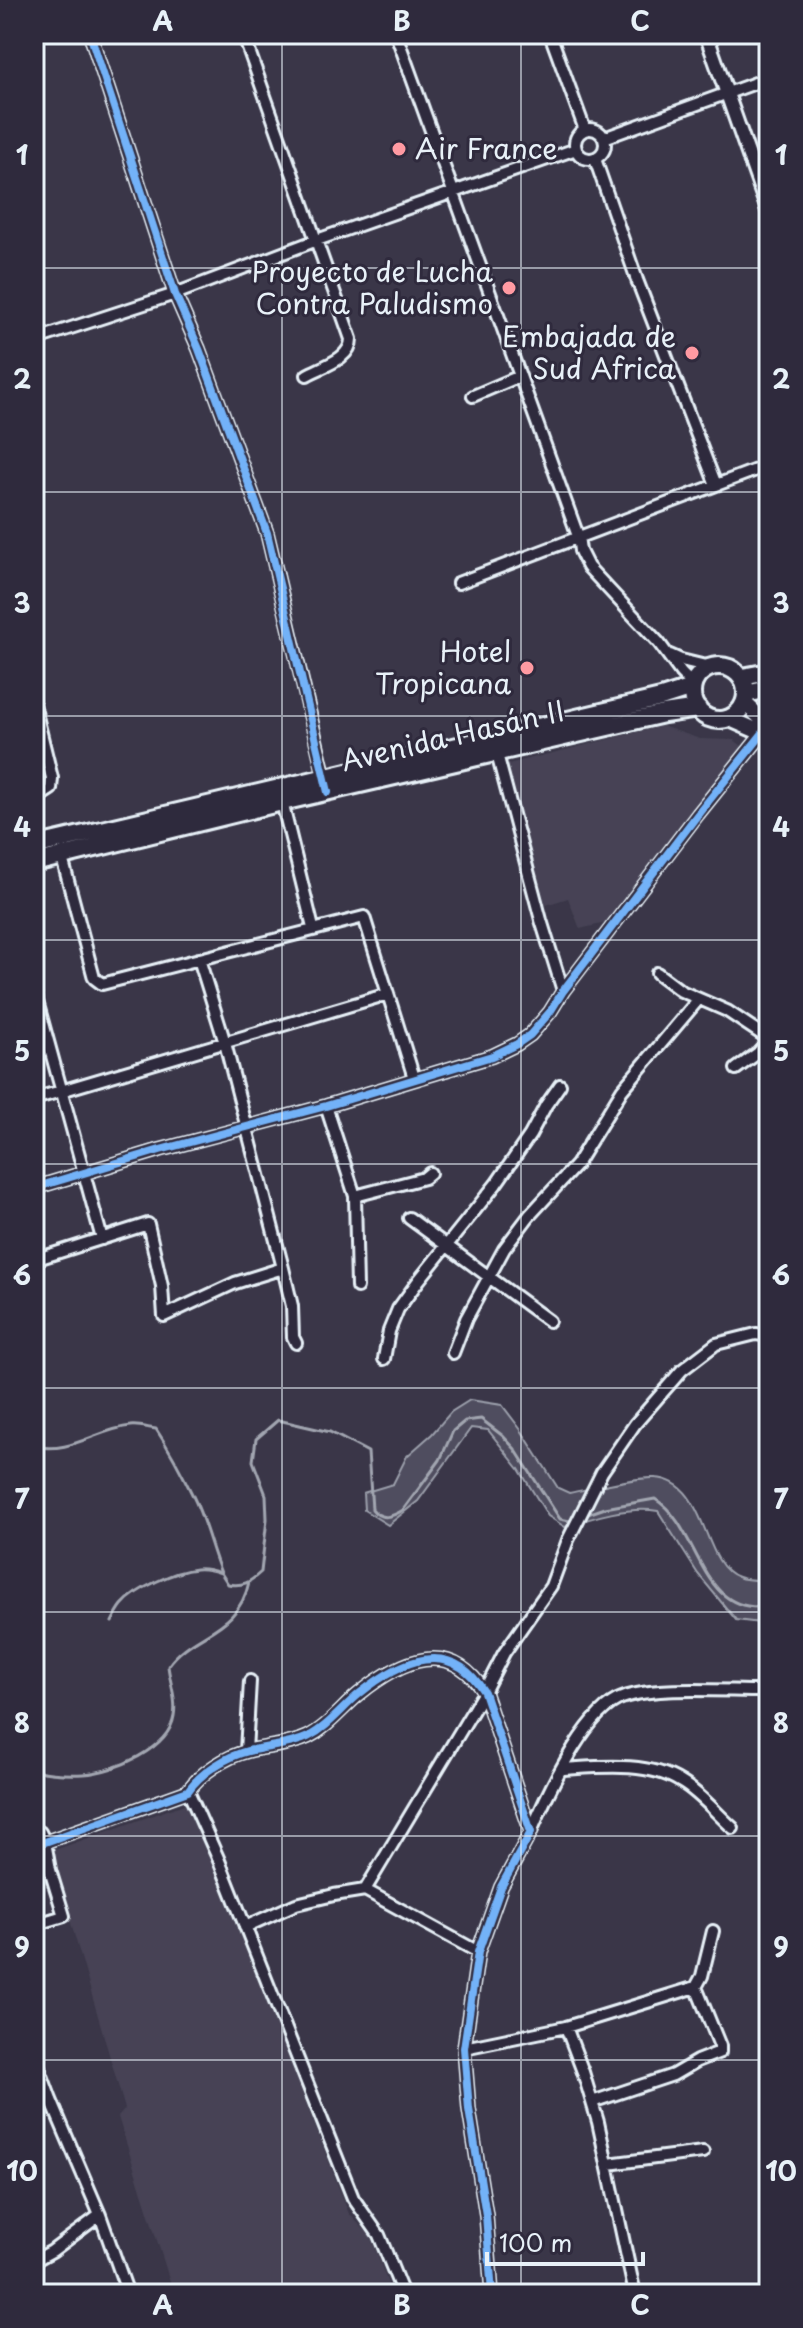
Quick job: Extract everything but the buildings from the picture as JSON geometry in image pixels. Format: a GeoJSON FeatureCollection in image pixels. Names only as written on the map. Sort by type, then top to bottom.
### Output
{"type":"FeatureCollection","features":[{"type":"Feature","properties":{"kind":"main road"},"geometry":{"type":"LineString","coordinates":[[724,666],[737,672],[767,732],[728,718],[711,719],[698,709],[692,695],[699,674],[710,667],[724,666]]}},
{"type":"Feature","properties":{"kind":"main road"},"geometry":{"type":"LineString","coordinates":[[728,718],[741,710],[744,691],[769,672]]}},
{"type":"Feature","properties":{"kind":"main road","name":"Avenida Hasán II"},"geometry":{"type":"LineString","coordinates":[[34,863],[282,802],[326,785],[661,698],[693,686]]}},
{"type":"Feature","properties":{"kind":"main road"},"geometry":{"type":"LineString","coordinates":[[744,691],[769,689]]}},
{"type":"Feature","properties":{"kind":"main road","name":"Avenida Hasán II"},"geometry":{"type":"LineString","coordinates":[[34,846],[326,785],[497,754],[664,714],[698,709]]}},
{"type":"Feature","properties":{"kind":"street"},"geometry":{"type":"LineString","coordinates":[[90,34],[175,294],[199,349],[267,533],[326,785]]}},
{"type":"Feature","properties":{"kind":"street"},"geometry":{"type":"LineString","coordinates":[[243,34],[351,339],[347,354],[307,375]]}},
{"type":"Feature","properties":{"kind":"street"},"geometry":{"type":"LineString","coordinates":[[396,34],[578,536],[580,551],[588,567],[668,654],[693,686]]}},
{"type":"Feature","properties":{"kind":"street"},"geometry":{"type":"LineString","coordinates":[[550,34],[585,130]]}},
{"type":"Feature","properties":{"kind":"street"},"geometry":{"type":"LineString","coordinates":[[706,34],[769,213]]}},
{"type":"Feature","properties":{"kind":"street"},"geometry":{"type":"LineString","coordinates":[[604,138],[769,78]]}},
{"type":"Feature","properties":{"kind":"street"},"geometry":{"type":"LineString","coordinates":[[585,130],[597,131],[604,138],[605,149],[595,159],[582,157],[576,149],[576,139],[585,130]]}},
{"type":"Feature","properties":{"kind":"street"},"geometry":{"type":"LineString","coordinates":[[34,340],[175,294],[317,240],[576,149]]}},
{"type":"Feature","properties":{"kind":"street"},"geometry":{"type":"LineString","coordinates":[[595,159],[637,280],[716,485]]}},
{"type":"Feature","properties":{"kind":"street"},"geometry":{"type":"LineString","coordinates":[[473,396],[520,376]]}},
{"type":"Feature","properties":{"kind":"street"},"geometry":{"type":"LineString","coordinates":[[458,583],[769,465]]}},
{"type":"Feature","properties":{"kind":"street"},"geometry":{"type":"LineString","coordinates":[[668,654],[710,667]]}},
{"type":"Feature","properties":{"kind":"street"},"geometry":{"type":"LineString","coordinates":[[34,704],[52,778],[51,789],[34,800]]}},
{"type":"Feature","properties":{"kind":"street"},"geometry":{"type":"LineString","coordinates":[[34,1188],[326,1106],[492,1056],[517,1044],[530,1035],[550,1012],[698,814],[767,732]]}},
{"type":"Feature","properties":{"kind":"street"},"geometry":{"type":"LineString","coordinates":[[497,754],[563,991]]}},
{"type":"Feature","properties":{"kind":"street"},"geometry":{"type":"LineString","coordinates":[[282,802],[313,928]]}},
{"type":"Feature","properties":{"kind":"street"},"geometry":{"type":"LineString","coordinates":[[57,840],[94,978],[102,984],[364,917],[414,1078]]}},
{"type":"Feature","properties":{"kind":"street"},"geometry":{"type":"LineString","coordinates":[[199,959],[225,1043],[283,1268],[296,1343]]}},
{"type":"Feature","properties":{"kind":"street"},"geometry":{"type":"LineString","coordinates":[[657,973],[681,991],[727,1011],[769,1040],[758,1053],[736,1069]]}},
{"type":"Feature","properties":{"kind":"street"},"geometry":{"type":"LineString","coordinates":[[34,990],[36,1011],[102,1239]]}},
{"type":"Feature","properties":{"kind":"street"},"geometry":{"type":"LineString","coordinates":[[34,1099],[388,994]]}},
{"type":"Feature","properties":{"kind":"street"},"geometry":{"type":"LineString","coordinates":[[453,1353],[466,1319],[504,1249],[529,1216],[576,1165],[622,1090],[698,1000]]}},
{"type":"Feature","properties":{"kind":"street"},"geometry":{"type":"LineString","coordinates":[[384,1359],[389,1331],[398,1309],[496,1184],[560,1085]]}},
{"type":"Feature","properties":{"kind":"street"},"geometry":{"type":"LineString","coordinates":[[326,1106],[355,1196],[357,1287]]}},
{"type":"Feature","properties":{"kind":"street"},"geometry":{"type":"LineString","coordinates":[[355,1196],[424,1178],[430,1173]]}},
{"type":"Feature","properties":{"kind":"street"},"geometry":{"type":"LineString","coordinates":[[409,1218],[549,1321]]}},
{"type":"Feature","properties":{"kind":"street"},"geometry":{"type":"LineString","coordinates":[[34,1260],[148,1224],[162,1286],[164,1316],[235,1283],[283,1268]]}},
{"type":"Feature","properties":{"kind":"street"},"geometry":{"type":"LineString","coordinates":[[365,1890],[484,1692],[504,1653],[551,1586],[568,1540],[602,1472],[635,1424],[682,1370],[716,1344],[756,1334],[769,1336]]}},
{"type":"Feature","properties":{"kind":"street"},"geometry":{"type":"LineString","coordinates":[[45,1842],[188,1791],[200,1777],[246,1751],[300,1741],[312,1735],[362,1692],[398,1669],[426,1658],[453,1662],[476,1679],[484,1692],[531,1832]]}},
{"type":"Feature","properties":{"kind":"street"},"geometry":{"type":"LineString","coordinates":[[246,1751],[250,1681]]}},
{"type":"Feature","properties":{"kind":"street"},"geometry":{"type":"LineString","coordinates":[[492,2294],[486,2215],[469,2109],[464,2048],[478,1952],[501,1887],[562,1769],[593,1721],[617,1700],[665,1692],[769,1691]]}},
{"type":"Feature","properties":{"kind":"street"},"geometry":{"type":"LineString","coordinates":[[562,1769],[625,1768],[665,1773],[683,1783],[733,1828]]}},
{"type":"Feature","properties":{"kind":"street"},"geometry":{"type":"LineString","coordinates":[[188,1791],[218,1858],[353,2198],[379,2235],[403,2294]]}},
{"type":"Feature","properties":{"kind":"street"},"geometry":{"type":"LineString","coordinates":[[34,1830],[40,1832],[45,1842],[64,1916],[34,1925]]}},
{"type":"Feature","properties":{"kind":"street"},"geometry":{"type":"LineString","coordinates":[[245,1927],[296,1904],[365,1890],[478,1952]]}},
{"type":"Feature","properties":{"kind":"street"},"geometry":{"type":"LineString","coordinates":[[464,2048],[566,2027],[696,1987],[702,1976],[713,1931]]}},
{"type":"Feature","properties":{"kind":"street"},"geometry":{"type":"LineString","coordinates":[[592,2102],[673,2075],[720,2052],[696,1987]]}},
{"type":"Feature","properties":{"kind":"street"},"geometry":{"type":"LineString","coordinates":[[566,2027],[592,2102],[608,2164],[634,2291],[621,2294]]}},
{"type":"Feature","properties":{"kind":"street"},"geometry":{"type":"LineString","coordinates":[[34,2054],[100,2215],[128,2294]]}},
{"type":"Feature","properties":{"kind":"street"},"geometry":{"type":"LineString","coordinates":[[608,2164],[703,2152]]}},
{"type":"Feature","properties":{"kind":"street"},"geometry":{"type":"LineString","coordinates":[[34,2261],[100,2215]]}},
{"type":"Feature","properties":{"kind":"shaded area"},"geometry":{"type":"Polygon","coordinates":[[[662,726],[700,739],[734,740],[745,748],[614,921],[580,929],[568,898],[543,906],[504,765],[662,726]]]}},
{"type":"Feature","properties":{"kind":"shaded area"},"geometry":{"type":"Polygon","coordinates":[[[470,1400],[502,1405],[558,1488],[569,1493],[646,1478],[673,1483],[686,1493],[695,1507],[717,1557],[726,1569],[738,1577],[769,1580],[769,1624],[736,1620],[698,1574],[658,1511],[623,1511],[565,1527],[548,1516],[519,1469],[488,1430],[471,1428],[418,1501],[388,1525],[364,1510],[363,1493],[393,1484],[407,1456],[451,1412],[470,1400]]]}},
{"type":"Feature","properties":{"kind":"shaded area"},"geometry":{"type":"Polygon","coordinates":[[[190,1802],[349,2214],[370,2235],[392,2294],[174,2294],[118,2117],[125,2109],[52,1851],[190,1802]]]}},
{"type":"Feature","properties":{"kind":"waterway"},"geometry":{"type":"LineString","coordinates":[[34,1446],[60,1447],[131,1426],[156,1429],[197,1505],[221,1573],[228,1584],[233,1585],[246,1583],[261,1572],[267,1519],[266,1495],[253,1461],[256,1439],[278,1420],[330,1432],[368,1452],[372,1509],[387,1517],[403,1510],[440,1460],[453,1431],[465,1421],[481,1419],[515,1449],[560,1519],[575,1519]]}},
{"type":"Feature","properties":{"kind":"waterway"},"geometry":{"type":"LineString","coordinates":[[582,1516],[605,1508],[655,1499],[670,1512],[714,1584],[728,1598],[746,1606],[769,1606]]}},
{"type":"Feature","properties":{"kind":"waterway"},"geometry":{"type":"LineString","coordinates":[[112,1622],[128,1599],[156,1582],[196,1569],[221,1573]]}},
{"type":"Feature","properties":{"kind":"waterway"},"geometry":{"type":"LineString","coordinates":[[34,1770],[84,1774],[110,1769],[138,1757],[162,1739],[170,1728],[175,1710],[168,1666],[189,1645],[235,1612],[249,1582]]}},
{"type":"Feature","properties":{"kind":"cycle path"},"geometry":{"type":"LineString","coordinates":[[90,34],[175,294],[199,349],[267,533],[328,792]]}},
{"type":"Feature","properties":{"kind":"cycle path"},"geometry":{"type":"LineString","coordinates":[[34,1188],[160,1150],[326,1106],[492,1056],[517,1044],[530,1035],[550,1012],[698,814],[763,733]]}},
{"type":"Feature","properties":{"kind":"cycle path"},"geometry":{"type":"LineString","coordinates":[[45,1842],[188,1791],[207,1772],[240,1753],[308,1737],[375,1682],[408,1664],[441,1659],[456,1664],[471,1675],[484,1692],[531,1832],[501,1887],[478,1952],[464,2048],[469,2109],[486,2215],[492,2294]]}},
{"type":"Feature","properties":{"kind":"place","name":"Air France"},"geometry":{"type":"Point","coordinates":[399,149]}},
{"type":"Feature","properties":{"kind":"place","name":"Proyecto de Lucha Contra Paludismo"},"geometry":{"type":"Point","coordinates":[509,288]}},
{"type":"Feature","properties":{"kind":"place","name":"Embajada de Sud Africa"},"geometry":{"type":"Point","coordinates":[692,353]}},
{"type":"Feature","properties":{"kind":"place","name":"Hotel Tropicana"},"geometry":{"type":"Point","coordinates":[527,668]}}]}
